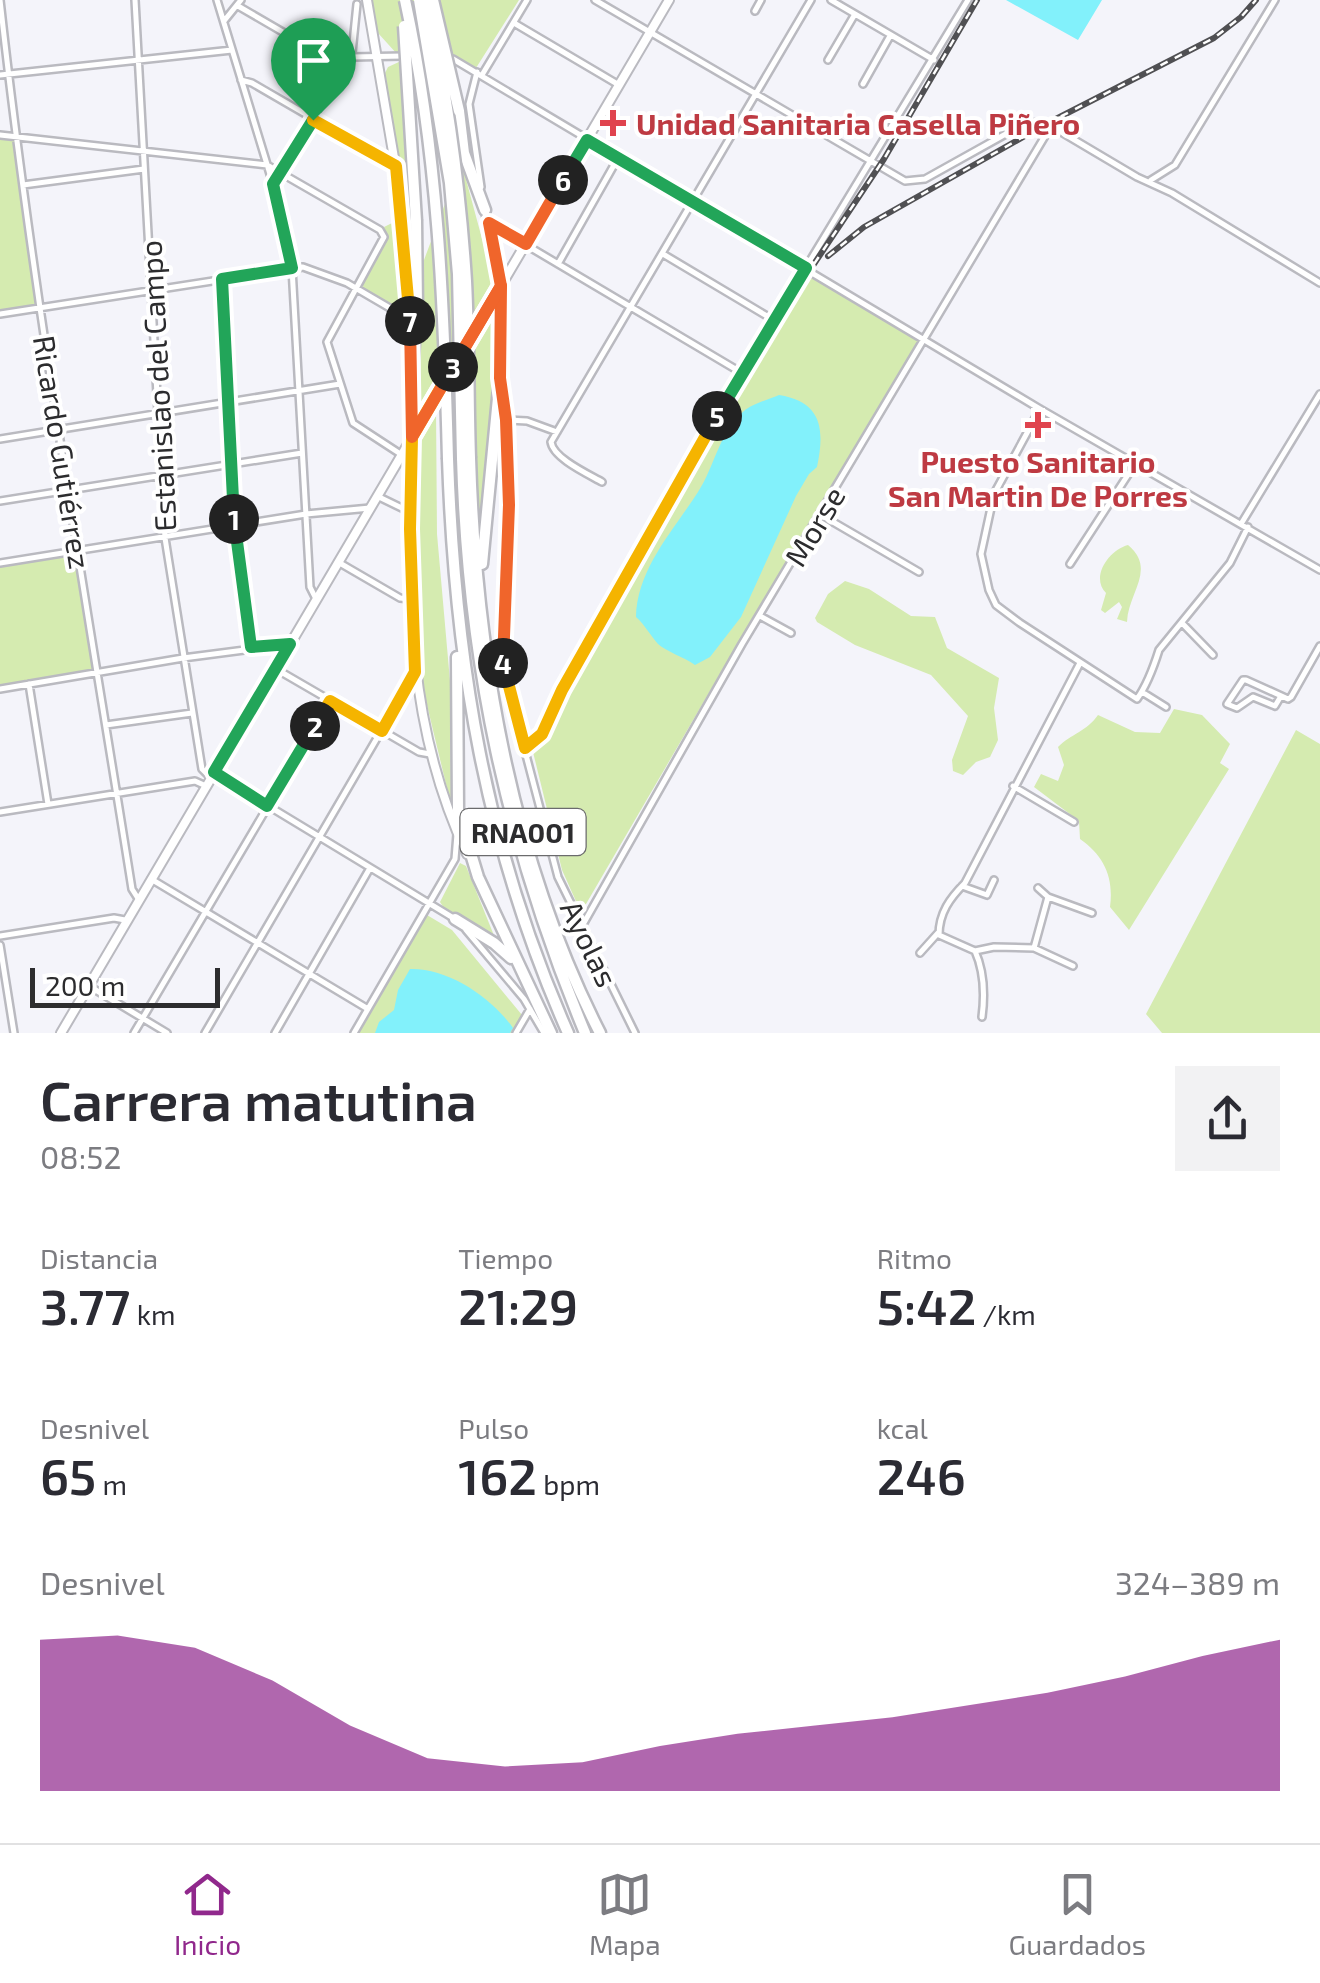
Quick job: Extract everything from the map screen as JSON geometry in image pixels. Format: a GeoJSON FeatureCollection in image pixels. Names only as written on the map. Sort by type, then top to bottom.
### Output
{"type":"FeatureCollection","features":[{"type":"Feature","properties":{"kind":"highway"},"geometry":{"type":"LineString","coordinates":[[403,0],[416,221],[417,308],[412,370]]}},
{"type":"Feature","properties":{"kind":"highway"},"geometry":{"type":"LineString","coordinates":[[403,0],[424,100],[437,201],[444,284],[457,621],[458,810],[478,876]]}},
{"type":"Feature","properties":{"kind":"highway"},"geometry":{"type":"LineString","coordinates":[[419,0],[450,183],[458,274],[469,579],[491,736],[534,900],[585,1033]]}},
{"type":"Feature","properties":{"kind":"highway"},"geometry":{"type":"LineString","coordinates":[[430,0],[459,111],[464,153],[485,210]]}},
{"type":"Feature","properties":{"kind":"highway","name":"RNA001"},"geometry":{"type":"LineString","coordinates":[[430,0],[460,206],[466,286],[466,458],[495,706],[515,802],[556,934],[600,1033]]}},
{"type":"Feature","properties":{"kind":"highway"},"geometry":{"type":"LineString","coordinates":[[482,620],[483,556],[500,378]]}},
{"type":"Feature","properties":{"kind":"highway"},"geometry":{"type":"LineString","coordinates":[[457,621],[496,829],[538,959],[568,1033]]}},
{"type":"Feature","properties":{"kind":"highway","name":"RNA001"},"geometry":{"type":"LineString","coordinates":[[478,876],[548,1033]]}},
{"type":"Feature","properties":{"kind":"highway"},"geometry":{"type":"LineString","coordinates":[[455,919],[501,948],[519,966]]}},
{"type":"Feature","properties":{"kind":"main road"},"geometry":{"type":"LineString","coordinates":[[62,1033],[669,0]]}},
{"type":"Feature","properties":{"kind":"main road","name":"RNA001"},"geometry":{"type":"LineString","coordinates":[[368,4],[396,166],[410,314],[415,672],[430,754],[457,832],[478,876]]}},
{"type":"Feature","properties":{"kind":"street","name":"Ricardo Gutiérrez"},"geometry":{"type":"LineString","coordinates":[[0,0],[16,137],[97,673],[132,889],[139,900]]}},
{"type":"Feature","properties":{"kind":"street","name":"Estanislao del Campo"},"geometry":{"type":"LineString","coordinates":[[135,0],[165,538],[202,769],[211,779]]}},
{"type":"Feature","properties":{"kind":"street"},"geometry":{"type":"LineString","coordinates":[[217,0],[273,184],[292,268],[310,587],[316,599]]}},
{"type":"Feature","properties":{"kind":"street"},"geometry":{"type":"LineString","coordinates":[[500,378],[501,286],[469,104],[471,85],[527,0]]}},
{"type":"Feature","properties":{"kind":"street"},"geometry":{"type":"LineString","coordinates":[[595,0],[905,180],[920,182],[1022,124],[1039,122],[1320,283]]}},
{"type":"Feature","properties":{"kind":"street"},"geometry":{"type":"LineString","coordinates":[[754,11],[761,0]]}},
{"type":"Feature","properties":{"kind":"street"},"geometry":{"type":"LineString","coordinates":[[602,482],[554,453],[551,442],[811,0]]}},
{"type":"Feature","properties":{"kind":"street"},"geometry":{"type":"LineString","coordinates":[[831,0],[934,60]]}},
{"type":"Feature","properties":{"kind":"street"},"geometry":{"type":"LineString","coordinates":[[525,748],[546,728],[578,660],[742,372],[968,0]]}},
{"type":"Feature","properties":{"kind":"street"},"geometry":{"type":"LineString","coordinates":[[1148,181],[1175,165],[1275,0]]}},
{"type":"Feature","properties":{"kind":"street"},"geometry":{"type":"LineString","coordinates":[[273,184],[354,47],[354,2],[368,4]]}},
{"type":"Feature","properties":{"kind":"street"},"geometry":{"type":"LineString","coordinates":[[224,21],[240,3],[342,66]]}},
{"type":"Feature","properties":{"kind":"street"},"geometry":{"type":"LineString","coordinates":[[828,60],[855,14]]}},
{"type":"Feature","properties":{"kind":"street"},"geometry":{"type":"LineString","coordinates":[[514,23],[619,85]]}},
{"type":"Feature","properties":{"kind":"street"},"geometry":{"type":"LineString","coordinates":[[862,84],[890,36]]}},
{"type":"Feature","properties":{"kind":"street"},"geometry":{"type":"LineString","coordinates":[[0,75],[232,50]]}},
{"type":"Feature","properties":{"kind":"street"},"geometry":{"type":"LineString","coordinates":[[349,58],[403,56]]}},
{"type":"Feature","properties":{"kind":"street"},"geometry":{"type":"LineString","coordinates":[[453,59],[922,340],[1320,570]]}},
{"type":"Feature","properties":{"kind":"street"},"geometry":{"type":"LineString","coordinates":[[242,80],[396,166]]}},
{"type":"Feature","properties":{"kind":"street","name":"Morse"},"geometry":{"type":"LineString","coordinates":[[581,928],[760,616],[1051,126]]}},
{"type":"Feature","properties":{"kind":"street"},"geometry":{"type":"LineString","coordinates":[[0,135],[267,165],[380,230],[384,237],[327,338],[356,426],[402,455]]}},
{"type":"Feature","properties":{"kind":"street"},"geometry":{"type":"LineString","coordinates":[[558,264],[618,158]]}},
{"type":"Feature","properties":{"kind":"street"},"geometry":{"type":"LineString","coordinates":[[23,185],[144,169]]}},
{"type":"Feature","properties":{"kind":"street"},"geometry":{"type":"LineString","coordinates":[[489,223],[742,372]]}},
{"type":"Feature","properties":{"kind":"street"},"geometry":{"type":"LineString","coordinates":[[663,254],[774,319]]}},
{"type":"Feature","properties":{"kind":"street"},"geometry":{"type":"LineString","coordinates":[[0,314],[292,268],[310,269],[355,288],[396,312],[410,314]]}},
{"type":"Feature","properties":{"kind":"street"},"geometry":{"type":"LineString","coordinates":[[222,279],[230,464],[251,647]]}},
{"type":"Feature","properties":{"kind":"street","name":"Ayolas"},"geometry":{"type":"LineString","coordinates":[[500,378],[506,420],[509,546],[502,646],[506,684],[558,877],[635,1033]]}},
{"type":"Feature","properties":{"kind":"street"},"geometry":{"type":"LineString","coordinates":[[0,438],[340,384]]}},
{"type":"Feature","properties":{"kind":"street"},"geometry":{"type":"LineString","coordinates":[[1040,409],[996,485],[982,554],[989,590],[996,604],[1138,699],[1159,650],[1230,563],[1245,526],[1320,394]]}},
{"type":"Feature","properties":{"kind":"street"},"geometry":{"type":"LineString","coordinates":[[506,420],[527,421],[557,432]]}},
{"type":"Feature","properties":{"kind":"street"},"geometry":{"type":"LineString","coordinates":[[0,501],[302,453]]}},
{"type":"Feature","properties":{"kind":"street"},"geometry":{"type":"LineString","coordinates":[[1070,564],[1135,464]]}},
{"type":"Feature","properties":{"kind":"street"},"geometry":{"type":"LineString","coordinates":[[377,496],[410,512]]}},
{"type":"Feature","properties":{"kind":"street"},"geometry":{"type":"LineString","coordinates":[[0,563],[306,514],[370,508]]}},
{"type":"Feature","properties":{"kind":"street"},"geometry":{"type":"LineString","coordinates":[[822,515],[919,572]]}},
{"type":"Feature","properties":{"kind":"street"},"geometry":{"type":"LineString","coordinates":[[338,562],[400,598],[411,599]]}},
{"type":"Feature","properties":{"kind":"street"},"geometry":{"type":"LineString","coordinates":[[760,616],[791,634]]}},
{"type":"Feature","properties":{"kind":"street"},"geometry":{"type":"LineString","coordinates":[[1182,623],[1214,655]]}},
{"type":"Feature","properties":{"kind":"street"},"geometry":{"type":"LineString","coordinates":[[0,688],[290,644]]}},
{"type":"Feature","properties":{"kind":"street"},"geometry":{"type":"LineString","coordinates":[[1281,696],[1275,706],[1253,696],[1236,708],[1228,704],[1243,680],[1291,697],[1320,646]]}},
{"type":"Feature","properties":{"kind":"street"},"geometry":{"type":"LineString","coordinates":[[920,952],[938,934],[948,899],[962,886],[1080,663]]}},
{"type":"Feature","properties":{"kind":"street"},"geometry":{"type":"LineString","coordinates":[[276,669],[419,752],[430,754]]}},
{"type":"Feature","properties":{"kind":"street"},"geometry":{"type":"LineString","coordinates":[[205,1033],[415,672]]}},
{"type":"Feature","properties":{"kind":"street"},"geometry":{"type":"LineString","coordinates":[[28,684],[48,804]]}},
{"type":"Feature","properties":{"kind":"street"},"geometry":{"type":"LineString","coordinates":[[1142,692],[1166,707]]}},
{"type":"Feature","properties":{"kind":"street"},"geometry":{"type":"LineString","coordinates":[[134,1033],[330,701]]}},
{"type":"Feature","properties":{"kind":"street"},"geometry":{"type":"LineString","coordinates":[[106,724],[192,712]]}},
{"type":"Feature","properties":{"kind":"street"},"geometry":{"type":"LineString","coordinates":[[0,812],[211,779],[267,806],[455,919],[548,1033]]}},
{"type":"Feature","properties":{"kind":"street"},"geometry":{"type":"LineString","coordinates":[[1013,786],[1074,822]]}},
{"type":"Feature","properties":{"kind":"street"},"geometry":{"type":"LineString","coordinates":[[354,1033],[456,860],[457,832]]}},
{"type":"Feature","properties":{"kind":"street"},"geometry":{"type":"LineString","coordinates":[[275,1033],[370,868]]}},
{"type":"Feature","properties":{"kind":"street"},"geometry":{"type":"LineString","coordinates":[[151,880],[368,1009]]}},
{"type":"Feature","properties":{"kind":"street"},"geometry":{"type":"LineString","coordinates":[[962,886],[987,895],[994,880]]}},
{"type":"Feature","properties":{"kind":"street"},"geometry":{"type":"LineString","coordinates":[[1038,888],[1048,896],[1092,913]]}},
{"type":"Feature","properties":{"kind":"street"},"geometry":{"type":"LineString","coordinates":[[1034,948],[1048,896]]}},
{"type":"Feature","properties":{"kind":"street"},"geometry":{"type":"LineString","coordinates":[[0,936],[114,918],[127,921]]}},
{"type":"Feature","properties":{"kind":"street"},"geometry":{"type":"LineString","coordinates":[[938,934],[975,951],[994,946],[1034,948],[1073,966]]}},
{"type":"Feature","properties":{"kind":"street"},"geometry":{"type":"LineString","coordinates":[[0,945],[14,1033]]}},
{"type":"Feature","properties":{"kind":"street"},"geometry":{"type":"LineString","coordinates":[[975,951],[982,975],[982,1016]]}},
{"type":"Feature","properties":{"kind":"street"},"geometry":{"type":"LineString","coordinates":[[89,986],[167,1033]]}},
{"type":"Feature","properties":{"kind":"street"},"geometry":{"type":"LineString","coordinates":[[516,1033],[530,1009]]}},
{"type":"Feature","properties":{"kind":"green space"},"geometry":{"type":"Polygon","coordinates":[[[372,0],[519,0],[476,68],[454,55],[397,54],[378,33],[372,0]]]}},
{"type":"Feature","properties":{"kind":"green space"},"geometry":{"type":"Polygon","coordinates":[[[401,61],[411,213],[385,73],[401,61]]]}},
{"type":"Feature","properties":{"kind":"green space"},"geometry":{"type":"Polygon","coordinates":[[[0,135],[16,137],[41,308],[0,314],[0,135]]]}},
{"type":"Feature","properties":{"kind":"green space"},"geometry":{"type":"Polygon","coordinates":[[[461,161],[494,283],[426,403],[419,404],[424,260],[461,161]]]}},
{"type":"Feature","properties":{"kind":"green space"},"geometry":{"type":"Polygon","coordinates":[[[398,220],[402,298],[394,306],[363,288],[362,281],[388,238],[384,227],[398,220]]]}},
{"type":"Feature","properties":{"kind":"green space"},"geometry":{"type":"Polygon","coordinates":[[[806,268],[922,340],[586,904],[579,908],[562,870],[533,752],[545,739],[806,268]]]}},
{"type":"Feature","properties":{"kind":"green space"},"geometry":{"type":"Polygon","coordinates":[[[493,308],[497,338],[481,546],[475,338],[493,308]]]}},
{"type":"Feature","properties":{"kind":"green space"},"geometry":{"type":"Polygon","coordinates":[[[436,409],[437,534],[450,681],[451,805],[420,676],[415,442],[436,409]]]}},
{"type":"Feature","properties":{"kind":"green space"},"geometry":{"type":"Polygon","coordinates":[[[1128,545],[1136,554],[1141,572],[1127,622],[1117,619],[1122,607],[1119,602],[1105,613],[1101,610],[1106,593],[1100,579],[1108,558],[1128,545]]]}},
{"type":"Feature","properties":{"kind":"green space"},"geometry":{"type":"Polygon","coordinates":[[[79,551],[97,673],[0,689],[0,563],[79,551]]]}},
{"type":"Feature","properties":{"kind":"green space"},"geometry":{"type":"Polygon","coordinates":[[[845,581],[869,589],[911,616],[935,617],[947,648],[999,678],[994,708],[998,740],[990,757],[976,762],[963,775],[953,771],[952,760],[968,716],[931,675],[855,645],[817,622],[815,618],[828,594],[845,581]]]}},
{"type":"Feature","properties":{"kind":"green space"},"geometry":{"type":"Polygon","coordinates":[[[1174,709],[1202,715],[1230,744],[1220,763],[1229,769],[1129,930],[1110,907],[1106,868],[1080,839],[1079,821],[1034,787],[1041,774],[1058,781],[1064,765],[1058,747],[1098,715],[1135,732],[1160,733],[1174,709]]]}},
{"type":"Feature","properties":{"kind":"green space"},"geometry":{"type":"Polygon","coordinates":[[[1296,730],[1320,744],[1320,1033],[1162,1033],[1146,1014],[1296,730]]]}},
{"type":"Feature","properties":{"kind":"green space"},"geometry":{"type":"Polygon","coordinates":[[[460,863],[466,866],[495,938],[440,902],[460,863]]]}},
{"type":"Feature","properties":{"kind":"green space"},"geometry":{"type":"Polygon","coordinates":[[[427,915],[452,930],[522,1015],[511,1033],[359,1033],[427,915]]]}},
{"type":"Feature","properties":{"kind":"water"},"geometry":{"type":"Polygon","coordinates":[[[1006,0],[1102,0],[1078,40],[1006,0]]]}},
{"type":"Feature","properties":{"kind":"water"},"geometry":{"type":"Polygon","coordinates":[[[779,395],[804,404],[817,419],[817,467],[796,496],[741,617],[710,657],[695,665],[661,647],[636,617],[638,599],[649,567],[704,482],[729,429],[747,408],[779,395]]]}},
{"type":"Feature","properties":{"kind":"water"},"geometry":{"type":"Polygon","coordinates":[[[410,969],[440,974],[468,987],[494,1006],[513,1028],[510,1033],[375,1033],[379,1022],[394,1010],[398,990],[410,969]]]}},
{"type":"Feature","properties":{"kind":"railway"},"geometry":{"type":"LineString","coordinates":[[684,484],[810,270],[884,159],[977,0]]}},
{"type":"Feature","properties":{"kind":"railway"},"geometry":{"type":"LineString","coordinates":[[828,256],[864,227],[1046,124],[1214,38],[1256,0]]}},
{"type":"Feature","properties":{"kind":"place","name":"Unidad Sanitaria Casella Piñero"},"geometry":{"type":"Point","coordinates":[613,123]}},
{"type":"Feature","properties":{"kind":"place","name":"Puesto Sanitario San Martin De Porres"},"geometry":{"type":"Point","coordinates":[1038,425]}},
{"type":"Feature","properties":{"kind":"route"},"geometry":{"type":"LineString","coordinates":[[313,120],[273,184],[292,268],[222,279],[230,464],[251,647],[290,644],[214,772],[267,806],[330,701],[382,731],[411,683],[415,672],[410,529],[412,437],[501,286],[500,378],[506,420],[509,505],[502,646],[506,684],[525,748],[546,728],[562,690],[637,556],[806,268],[587,140],[526,244],[489,223],[501,286],[456,362],[412,437],[410,314],[396,166],[313,120]]}}]}
